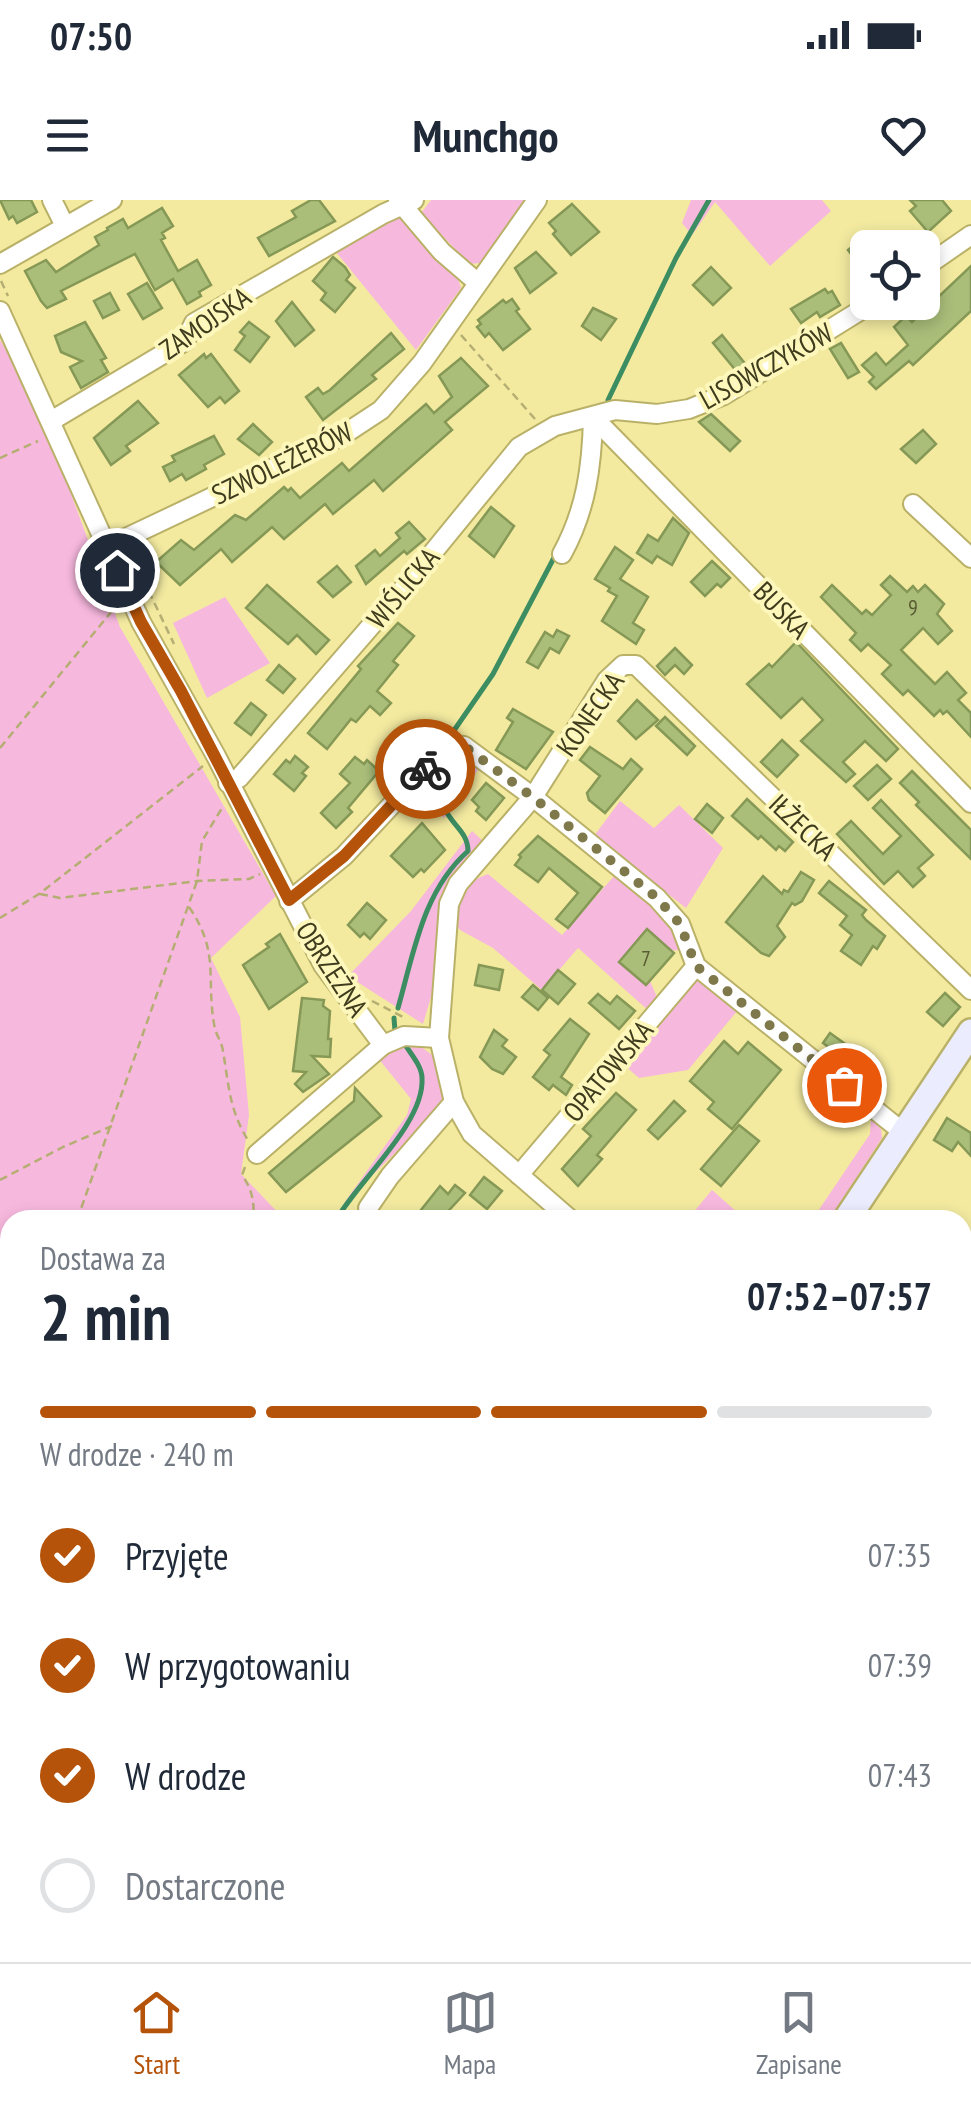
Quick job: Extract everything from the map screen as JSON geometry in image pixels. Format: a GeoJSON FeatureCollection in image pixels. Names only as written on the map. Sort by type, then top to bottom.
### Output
{"type":"FeatureCollection","features":[{"type":"Feature","properties":{"kind":"street"},"geometry":{"type":"LineString","coordinates":[[52,200],[65,226]]}},
{"type":"Feature","properties":{"kind":"street"},"geometry":{"type":"LineString","coordinates":[[0,264],[112,200]]}},
{"type":"Feature","properties":{"kind":"street","name":"SZWOLEŻERÓW"},"geometry":{"type":"LineString","coordinates":[[107,547],[361,425],[405,385],[537,200]]}},
{"type":"Feature","properties":{"kind":"street"},"geometry":{"type":"LineString","coordinates":[[405,202],[442,252],[478,283]]}},
{"type":"Feature","properties":{"kind":"street","name":"ZAMOJSKA"},"geometry":{"type":"LineString","coordinates":[[54,426],[184,341],[194,323],[405,202]]}},
{"type":"Feature","properties":{"kind":"street"},"geometry":{"type":"LineString","coordinates":[[940,256],[971,234]]}},
{"type":"Feature","properties":{"kind":"street","name":"OBRZEŻNA"},"geometry":{"type":"LineString","coordinates":[[0,311],[127,592],[323,965],[382,1044],[257,1154]]}},
{"type":"Feature","properties":{"kind":"street","name":"LISOWCZYKÓW"},"geometry":{"type":"LineString","coordinates":[[592,417],[615,410],[657,414],[689,409],[724,395],[850,317]]}},
{"type":"Feature","properties":{"kind":"street"},"geometry":{"type":"LineString","coordinates":[[562,554],[582,515],[587,494],[592,417]]}},
{"type":"Feature","properties":{"kind":"street","name":"WIŚLICKA"},"geometry":{"type":"LineString","coordinates":[[230,788],[403,589],[519,447],[555,426],[592,417]]}},
{"type":"Feature","properties":{"kind":"street","name":"BUSKA"},"geometry":{"type":"LineString","coordinates":[[592,417],[971,803]]}},
{"type":"Feature","properties":{"kind":"street"},"geometry":{"type":"LineString","coordinates":[[913,504],[971,558]]}},
{"type":"Feature","properties":{"kind":"street","name":"KONECKA"},"geometry":{"type":"LineString","coordinates":[[559,1210],[472,1134],[454,1102],[439,1038],[450,904],[458,884],[534,798],[607,680],[623,665],[636,665]]}},
{"type":"Feature","properties":{"kind":"street","name":"IŁŻECKA"},"geometry":{"type":"LineString","coordinates":[[636,665],[971,990]]}},
{"type":"Feature","properties":{"kind":"street"},"geometry":{"type":"LineString","coordinates":[[289,900],[344,856],[441,752],[452,745],[464,746],[657,898],[680,924],[696,966],[904,1132]]}},
{"type":"Feature","properties":{"kind":"street","name":"OPATOWSKA"},"geometry":{"type":"LineString","coordinates":[[519,1175],[696,966]]}},
{"type":"Feature","properties":{"kind":"street"},"geometry":{"type":"LineString","coordinates":[[382,1044],[404,1036],[439,1038]]}},
{"type":"Feature","properties":{"kind":"street"},"geometry":{"type":"LineString","coordinates":[[853,1210],[969,1040]]}},
{"type":"Feature","properties":{"kind":"street"},"geometry":{"type":"LineString","coordinates":[[368,1208],[390,1176],[454,1102]]}},
{"type":"Feature","properties":{"kind":"path"},"geometry":{"type":"LineString","coordinates":[[450,324],[545,432]]}},
{"type":"Feature","properties":{"kind":"path"},"geometry":{"type":"LineString","coordinates":[[0,458],[54,426]]}},
{"type":"Feature","properties":{"kind":"path"},"geometry":{"type":"LineString","coordinates":[[0,748],[127,592]]}},
{"type":"Feature","properties":{"kind":"path"},"geometry":{"type":"LineString","coordinates":[[0,918],[39,894],[216,756]]}},
{"type":"Feature","properties":{"kind":"path"},"geometry":{"type":"LineString","coordinates":[[82,1210],[197,881],[202,841],[230,788]]}},
{"type":"Feature","properties":{"kind":"path"},"geometry":{"type":"LineString","coordinates":[[39,894],[60,898],[197,881],[249,879],[272,868]]}},
{"type":"Feature","properties":{"kind":"path"},"geometry":{"type":"LineString","coordinates":[[188,906],[204,928],[212,966],[215,1029],[223,1049],[224,1078],[237,1123],[257,1154],[246,1163],[242,1175],[249,1185],[253,1210]]}},
{"type":"Feature","properties":{"kind":"path"},"geometry":{"type":"LineString","coordinates":[[0,1180],[63,1146],[114,1125]]}},
{"type":"Feature","properties":{"kind":"shaded area"},"geometry":{"type":"Polygon","coordinates":[[[431,200],[526,200],[481,263],[469,264],[421,213],[431,200]]]}},
{"type":"Feature","properties":{"kind":"shaded area"},"geometry":{"type":"Polygon","coordinates":[[[691,200],[822,200],[831,211],[770,266],[715,202],[692,235],[682,223],[691,200]]]}},
{"type":"Feature","properties":{"kind":"shaded area"},"geometry":{"type":"Polygon","coordinates":[[[400,216],[458,279],[461,288],[416,350],[336,252],[390,218],[400,216]]]}},
{"type":"Feature","properties":{"kind":"shaded area"},"geometry":{"type":"Polygon","coordinates":[[[0,340],[38,404],[120,627],[276,896],[211,958],[240,1017],[249,1115],[241,1174],[275,1210],[0,1210],[0,340]]]}},
{"type":"Feature","properties":{"kind":"shaded area"},"geometry":{"type":"Polygon","coordinates":[[[225,597],[270,663],[207,698],[173,623],[225,597]]]}},
{"type":"Feature","properties":{"kind":"shaded area"},"geometry":{"type":"Polygon","coordinates":[[[460,752],[480,767],[444,818],[415,793],[440,759],[460,752]]]}},
{"type":"Feature","properties":{"kind":"shaded area"},"geometry":{"type":"Polygon","coordinates":[[[620,801],[654,828],[679,805],[723,848],[686,908],[594,836],[620,801]]]}},
{"type":"Feature","properties":{"kind":"shaded area"},"geometry":{"type":"Polygon","coordinates":[[[472,831],[484,842],[450,894],[423,1024],[348,976],[411,911],[472,831]]]}},
{"type":"Feature","properties":{"kind":"shaded area"},"geometry":{"type":"Polygon","coordinates":[[[488,874],[562,935],[616,874],[672,923],[681,950],[661,951],[646,972],[657,997],[649,1011],[578,948],[542,990],[493,948],[460,930],[452,922],[459,897],[467,886],[488,874]]]}},
{"type":"Feature","properties":{"kind":"shaded area"},"geometry":{"type":"Polygon","coordinates":[[[698,979],[738,1010],[688,1070],[639,1078],[624,1065],[698,979]]]}},
{"type":"Feature","properties":{"kind":"shaded area"},"geometry":{"type":"Polygon","coordinates":[[[399,1042],[416,1043],[435,1057],[446,1103],[344,1203],[407,1115],[411,1099],[378,1058],[399,1042]]]}},
{"type":"Feature","properties":{"kind":"shaded area"},"geometry":{"type":"Polygon","coordinates":[[[871,1118],[881,1129],[882,1138],[835,1210],[819,1210],[870,1134],[871,1118]]]}},
{"type":"Feature","properties":{"kind":"shaded area"},"geometry":{"type":"Polygon","coordinates":[[[712,1190],[735,1210],[695,1210],[712,1190]]]}},
{"type":"Feature","properties":{"kind":"building"},"geometry":{"type":"Polygon","coordinates":[[[0,200],[31,200],[37,212],[17,223],[13,216],[9,219],[0,200]]]}},
{"type":"Feature","properties":{"kind":"building"},"geometry":{"type":"Polygon","coordinates":[[[311,200],[319,200],[335,221],[269,256],[258,238],[296,217],[292,211],[311,200]]]}},
{"type":"Feature","properties":{"kind":"building"},"geometry":{"type":"Polygon","coordinates":[[[910,200],[942,200],[951,211],[926,230],[910,211],[916,206],[910,200]]]}},
{"type":"Feature","properties":{"kind":"building"},"geometry":{"type":"Polygon","coordinates":[[[572,204],[599,232],[571,255],[549,223],[572,204]]]}},
{"type":"Feature","properties":{"kind":"building"},"geometry":{"type":"Polygon","coordinates":[[[162,208],[173,226],[162,233],[165,238],[161,240],[178,271],[197,260],[211,285],[199,292],[201,296],[187,304],[173,279],[155,290],[135,254],[61,291],[66,299],[47,308],[41,301],[25,271],[46,260],[56,272],[99,245],[95,237],[107,228],[123,219],[128,228],[162,208]]]}},
{"type":"Feature","properties":{"kind":"building"},"geometry":{"type":"Polygon","coordinates":[[[536,252],[556,273],[530,293],[515,268],[536,252]]]}},
{"type":"Feature","properties":{"kind":"building"},"geometry":{"type":"Polygon","coordinates":[[[333,257],[345,267],[350,275],[346,280],[355,288],[335,312],[321,300],[326,293],[313,281],[333,257]]]}},
{"type":"Feature","properties":{"kind":"building"},"geometry":{"type":"Polygon","coordinates":[[[971,266],[971,311],[913,365],[909,361],[876,389],[869,382],[874,377],[862,365],[876,353],[886,365],[908,345],[894,327],[902,320],[940,320],[940,295],[971,266]]]}},
{"type":"Feature","properties":{"kind":"building"},"geometry":{"type":"Polygon","coordinates":[[[711,267],[731,288],[713,305],[693,285],[711,267]]]}},
{"type":"Feature","properties":{"kind":"building"},"geometry":{"type":"Polygon","coordinates":[[[147,283],[162,308],[143,319],[128,294],[147,283]]]}},
{"type":"Feature","properties":{"kind":"building"},"geometry":{"type":"Polygon","coordinates":[[[825,289],[828,293],[832,291],[840,305],[820,317],[817,312],[801,323],[791,309],[825,289]]]}},
{"type":"Feature","properties":{"kind":"building"},"geometry":{"type":"Polygon","coordinates":[[[110,293],[119,310],[103,318],[94,301],[110,293]]]}},
{"type":"Feature","properties":{"kind":"building"},"geometry":{"type":"Polygon","coordinates":[[[512,299],[530,329],[503,350],[489,333],[485,337],[477,327],[481,324],[478,320],[503,300],[506,303],[512,299]]]}},
{"type":"Feature","properties":{"kind":"building"},"geometry":{"type":"Polygon","coordinates":[[[292,302],[314,330],[295,346],[276,321],[292,302]]]}},
{"type":"Feature","properties":{"kind":"building"},"geometry":{"type":"Polygon","coordinates":[[[593,308],[616,319],[601,340],[582,326],[593,308]]]}},
{"type":"Feature","properties":{"kind":"building"},"geometry":{"type":"Polygon","coordinates":[[[85,322],[106,358],[101,360],[108,372],[81,388],[70,367],[82,361],[61,352],[55,336],[85,322]]]}},
{"type":"Feature","properties":{"kind":"building"},"geometry":{"type":"Polygon","coordinates":[[[249,322],[269,337],[250,362],[235,350],[245,336],[240,332],[249,322]]]}},
{"type":"Feature","properties":{"kind":"building"},"geometry":{"type":"Polygon","coordinates":[[[391,333],[404,349],[372,375],[376,379],[323,420],[306,397],[318,388],[323,394],[330,390],[391,333]]]}},
{"type":"Feature","properties":{"kind":"building"},"geometry":{"type":"Polygon","coordinates":[[[722,335],[747,366],[737,372],[713,343],[722,335]]]}},
{"type":"Feature","properties":{"kind":"building"},"geometry":{"type":"Polygon","coordinates":[[[841,343],[859,372],[848,378],[830,349],[841,343]]]}},
{"type":"Feature","properties":{"kind":"building"},"geometry":{"type":"Polygon","coordinates":[[[204,354],[206,358],[211,354],[239,391],[225,403],[220,397],[208,407],[179,375],[204,354]]]}},
{"type":"Feature","properties":{"kind":"building"},"geometry":{"type":"Polygon","coordinates":[[[461,358],[488,386],[445,422],[452,430],[383,491],[374,480],[333,514],[325,504],[284,539],[272,527],[232,562],[221,549],[180,585],[156,562],[181,540],[194,550],[235,515],[246,520],[284,487],[288,491],[291,488],[300,498],[342,463],[349,471],[426,404],[434,413],[452,397],[439,376],[461,358]]]}},
{"type":"Feature","properties":{"kind":"building"},"geometry":{"type":"Polygon","coordinates":[[[138,401],[158,423],[126,446],[130,451],[111,465],[94,438],[138,401]]]}},
{"type":"Feature","properties":{"kind":"building"},"geometry":{"type":"Polygon","coordinates":[[[711,414],[740,441],[730,451],[699,422],[711,414]]]}},
{"type":"Feature","properties":{"kind":"building"},"geometry":{"type":"Polygon","coordinates":[[[253,424],[272,442],[259,455],[238,439],[253,424]]]}},
{"type":"Feature","properties":{"kind":"building"},"geometry":{"type":"Polygon","coordinates":[[[923,430],[936,444],[916,463],[901,449],[923,430]]]}},
{"type":"Feature","properties":{"kind":"building"},"geometry":{"type":"Polygon","coordinates":[[[214,436],[224,454],[186,480],[182,474],[170,481],[163,467],[175,461],[172,456],[214,436]]]}},
{"type":"Feature","properties":{"kind":"building"},"geometry":{"type":"Polygon","coordinates":[[[491,507],[514,526],[494,557],[469,536],[491,507]]]}},
{"type":"Feature","properties":{"kind":"building"},"geometry":{"type":"Polygon","coordinates":[[[673,518],[689,533],[672,565],[657,556],[652,563],[637,553],[648,535],[658,541],[673,518]]]}},
{"type":"Feature","properties":{"kind":"building"},"geometry":{"type":"Polygon","coordinates":[[[409,522],[425,539],[407,554],[404,551],[366,584],[356,566],[375,550],[380,556],[400,538],[396,533],[409,522]]]}},
{"type":"Feature","properties":{"kind":"building"},"geometry":{"type":"Polygon","coordinates":[[[615,547],[633,560],[620,579],[648,597],[633,623],[644,630],[636,644],[602,621],[617,596],[595,579],[615,547]]]}},
{"type":"Feature","properties":{"kind":"building"},"geometry":{"type":"Polygon","coordinates":[[[712,561],[730,578],[705,596],[691,582],[712,561]]]}},
{"type":"Feature","properties":{"kind":"building"},"geometry":{"type":"Polygon","coordinates":[[[337,566],[351,582],[333,597],[318,582],[337,566]]]}},
{"type":"Feature","properties":{"kind":"building"},"geometry":{"type":"Polygon","coordinates":[[[890,576],[907,592],[913,586],[918,592],[925,585],[944,604],[937,614],[952,631],[938,644],[923,628],[901,650],[935,684],[947,672],[966,693],[958,700],[971,713],[971,737],[947,711],[943,714],[940,710],[934,716],[908,690],[903,695],[882,674],[891,665],[868,644],[861,651],[850,640],[856,633],[821,597],[832,585],[862,614],[866,610],[872,615],[891,595],[881,585],[890,576]]]}},
{"type":"Feature","properties":{"kind":"building"},"geometry":{"type":"Polygon","coordinates":[[[267,585],[329,640],[316,654],[297,635],[288,644],[246,608],[267,585]]]}},
{"type":"Feature","properties":{"kind":"building"},"geometry":{"type":"Polygon","coordinates":[[[398,623],[414,636],[393,661],[398,665],[377,691],[391,703],[380,715],[370,706],[356,722],[351,719],[327,749],[308,733],[361,669],[358,666],[398,623]]]}},
{"type":"Feature","properties":{"kind":"building"},"geometry":{"type":"Polygon","coordinates":[[[557,630],[569,636],[559,653],[550,648],[538,668],[527,662],[545,632],[553,637],[557,630]]]}},
{"type":"Feature","properties":{"kind":"building"},"geometry":{"type":"Polygon","coordinates":[[[796,642],[898,749],[886,761],[865,741],[843,762],[855,774],[846,782],[801,741],[823,720],[802,698],[781,718],[747,684],[769,664],[772,667],[796,642]]]}},
{"type":"Feature","properties":{"kind":"building"},"geometry":{"type":"Polygon","coordinates":[[[675,648],[692,665],[684,674],[675,665],[665,675],[657,666],[675,648]]]}},
{"type":"Feature","properties":{"kind":"building"},"geometry":{"type":"Polygon","coordinates":[[[279,665],[295,679],[283,693],[267,680],[279,665]]]}},
{"type":"Feature","properties":{"kind":"building"},"geometry":{"type":"Polygon","coordinates":[[[637,700],[658,720],[636,739],[618,721],[637,700]]]}},
{"type":"Feature","properties":{"kind":"building"},"geometry":{"type":"Polygon","coordinates":[[[251,703],[266,715],[251,735],[235,723],[251,703]]]}},
{"type":"Feature","properties":{"kind":"building"},"geometry":{"type":"Polygon","coordinates":[[[513,709],[553,732],[526,769],[496,750],[513,722],[507,718],[513,709]]]}},
{"type":"Feature","properties":{"kind":"building"},"geometry":{"type":"Polygon","coordinates":[[[665,717],[695,746],[687,755],[656,726],[665,717]]]}},
{"type":"Feature","properties":{"kind":"building"},"geometry":{"type":"Polygon","coordinates":[[[782,740],[798,755],[777,777],[761,762],[782,740]]]}},
{"type":"Feature","properties":{"kind":"building"},"geometry":{"type":"Polygon","coordinates":[[[590,747],[623,769],[631,759],[642,769],[605,813],[589,800],[587,793],[600,776],[580,760],[590,747]]]}},
{"type":"Feature","properties":{"kind":"building"},"geometry":{"type":"Polygon","coordinates":[[[295,756],[308,767],[294,791],[274,774],[295,756]]]}},
{"type":"Feature","properties":{"kind":"building"},"geometry":{"type":"Polygon","coordinates":[[[355,757],[364,764],[367,760],[379,771],[348,808],[352,812],[336,828],[321,813],[350,783],[340,774],[355,757]]]}},
{"type":"Feature","properties":{"kind":"building"},"geometry":{"type":"Polygon","coordinates":[[[877,765],[891,779],[868,800],[854,786],[877,765]]]}},
{"type":"Feature","properties":{"kind":"building"},"geometry":{"type":"Polygon","coordinates":[[[912,771],[971,830],[971,859],[916,805],[919,802],[900,783],[912,771]]]}},
{"type":"Feature","properties":{"kind":"building"},"geometry":{"type":"Polygon","coordinates":[[[486,783],[504,798],[486,820],[476,811],[479,807],[472,800],[486,783]]]}},
{"type":"Feature","properties":{"kind":"building"},"geometry":{"type":"Polygon","coordinates":[[[747,799],[793,842],[785,851],[779,846],[776,850],[761,836],[758,839],[732,816],[747,799]]]}},
{"type":"Feature","properties":{"kind":"building"},"geometry":{"type":"Polygon","coordinates":[[[881,800],[933,855],[918,868],[925,876],[913,887],[898,871],[884,884],[837,834],[851,821],[883,854],[901,836],[873,808],[881,800]]]}},
{"type":"Feature","properties":{"kind":"building"},"geometry":{"type":"Polygon","coordinates":[[[707,804],[723,818],[712,833],[695,819],[707,804]]]}},
{"type":"Feature","properties":{"kind":"building"},"geometry":{"type":"Polygon","coordinates":[[[422,823],[445,850],[424,872],[421,869],[413,877],[391,856],[422,823]]]}},
{"type":"Feature","properties":{"kind":"building"},"geometry":{"type":"Polygon","coordinates":[[[538,836],[602,887],[568,928],[556,919],[578,893],[549,868],[538,882],[515,865],[519,855],[538,836]]]}},
{"type":"Feature","properties":{"kind":"building"},"geometry":{"type":"Polygon","coordinates":[[[801,872],[814,880],[802,901],[792,903],[777,926],[785,937],[769,956],[761,953],[726,922],[763,876],[782,894],[784,890],[788,892],[801,872]]]}},
{"type":"Feature","properties":{"kind":"building"},"geometry":{"type":"Polygon","coordinates":[[[829,881],[866,910],[862,915],[885,936],[861,965],[841,951],[852,935],[840,925],[847,916],[819,893],[829,881]]]}},
{"type":"Feature","properties":{"kind":"building"},"geometry":{"type":"Polygon","coordinates":[[[367,903],[386,920],[370,939],[364,933],[360,937],[348,925],[367,903]]]}},
{"type":"Feature","properties":{"kind":"building"},"geometry":{"type":"Polygon","coordinates":[[[647,929],[674,953],[646,985],[619,962],[647,929]]]}},
{"type":"Feature","properties":{"kind":"building"},"geometry":{"type":"Polygon","coordinates":[[[280,934],[307,982],[269,1009],[243,965],[280,934]]]}},
{"type":"Feature","properties":{"kind":"building"},"geometry":{"type":"Polygon","coordinates":[[[479,965],[503,970],[499,990],[475,985],[479,965]]]}},
{"type":"Feature","properties":{"kind":"building"},"geometry":{"type":"Polygon","coordinates":[[[558,970],[575,984],[558,1004],[542,990],[558,970]]]}},
{"type":"Feature","properties":{"kind":"building"},"geometry":{"type":"Polygon","coordinates":[[[533,985],[548,998],[538,1010],[522,997],[533,985]]]}},
{"type":"Feature","properties":{"kind":"building"},"geometry":{"type":"Polygon","coordinates":[[[945,993],[960,1007],[943,1026],[927,1012],[945,993]]]}},
{"type":"Feature","properties":{"kind":"building"},"geometry":{"type":"Polygon","coordinates":[[[598,994],[610,1004],[617,996],[635,1011],[619,1029],[589,1003],[598,994]]]}},
{"type":"Feature","properties":{"kind":"building"},"geometry":{"type":"Polygon","coordinates":[[[302,998],[324,1000],[323,1006],[330,1011],[331,1039],[330,1057],[312,1056],[329,1074],[303,1092],[295,1084],[306,1072],[293,1071],[302,998]]]}},
{"type":"Feature","properties":{"kind":"building"},"geometry":{"type":"Polygon","coordinates":[[[570,1019],[589,1034],[561,1077],[572,1085],[566,1095],[553,1085],[549,1090],[533,1077],[550,1055],[544,1050],[570,1019]]]}},
{"type":"Feature","properties":{"kind":"building"},"geometry":{"type":"Polygon","coordinates":[[[494,1030],[507,1040],[502,1046],[516,1057],[503,1074],[480,1057],[494,1030]]]}},
{"type":"Feature","properties":{"kind":"building"},"geometry":{"type":"Polygon","coordinates":[[[830,1033],[855,1051],[847,1061],[823,1043],[830,1033]]]}},
{"type":"Feature","properties":{"kind":"building"},"geometry":{"type":"Polygon","coordinates":[[[724,1041],[738,1054],[748,1042],[781,1070],[732,1129],[708,1109],[714,1102],[690,1081],[724,1041]]]}},
{"type":"Feature","properties":{"kind":"building"},"geometry":{"type":"Polygon","coordinates":[[[355,1088],[381,1116],[286,1192],[269,1173],[354,1101],[355,1088]]]}},
{"type":"Feature","properties":{"kind":"building"},"geometry":{"type":"Polygon","coordinates":[[[616,1093],[636,1110],[597,1155],[602,1159],[578,1186],[562,1169],[591,1136],[583,1129],[616,1093]]]}},
{"type":"Feature","properties":{"kind":"building"},"geometry":{"type":"Polygon","coordinates":[[[674,1101],[685,1111],[658,1139],[648,1130],[674,1101]]]}},
{"type":"Feature","properties":{"kind":"building"},"geometry":{"type":"Polygon","coordinates":[[[947,1118],[971,1133],[971,1156],[958,1142],[952,1151],[934,1140],[947,1118]]]}},
{"type":"Feature","properties":{"kind":"building"},"geometry":{"type":"Polygon","coordinates":[[[739,1125],[759,1141],[721,1186],[701,1169],[739,1125]]]}},
{"type":"Feature","properties":{"kind":"building"},"geometry":{"type":"Polygon","coordinates":[[[484,1177],[502,1191],[487,1209],[470,1195],[484,1177]]]}},
{"type":"Feature","properties":{"kind":"building"},"geometry":{"type":"Polygon","coordinates":[[[455,1185],[465,1193],[449,1210],[421,1210],[440,1186],[448,1194],[455,1185]]]}},
{"type":"Feature","properties":{"kind":"waterway"},"geometry":{"type":"LineString","coordinates":[[608,400],[676,258],[709,200]]}},
{"type":"Feature","properties":{"kind":"waterway"},"geometry":{"type":"LineString","coordinates":[[453,736],[493,674],[557,552]]}},
{"type":"Feature","properties":{"kind":"waterway"},"geometry":{"type":"LineString","coordinates":[[398,1008],[430,903],[468,851],[443,802],[450,752]]}},
{"type":"Feature","properties":{"kind":"waterway"},"geometry":{"type":"LineString","coordinates":[[394,1018],[395,1031]]}},
{"type":"Feature","properties":{"kind":"waterway"},"geometry":{"type":"LineString","coordinates":[[343,1210],[402,1132],[420,1095],[421,1073],[404,1043]]}},
{"type":"Feature","properties":{"kind":"way so far"},"geometry":{"type":"LineString","coordinates":[[425,769],[452,745],[464,746],[534,798],[657,898],[680,924],[696,966],[844,1085]]}},
{"type":"Feature","properties":{"kind":"route"},"geometry":{"type":"LineString","coordinates":[[117,570],[289,900],[344,856],[425,769]]}}]}
